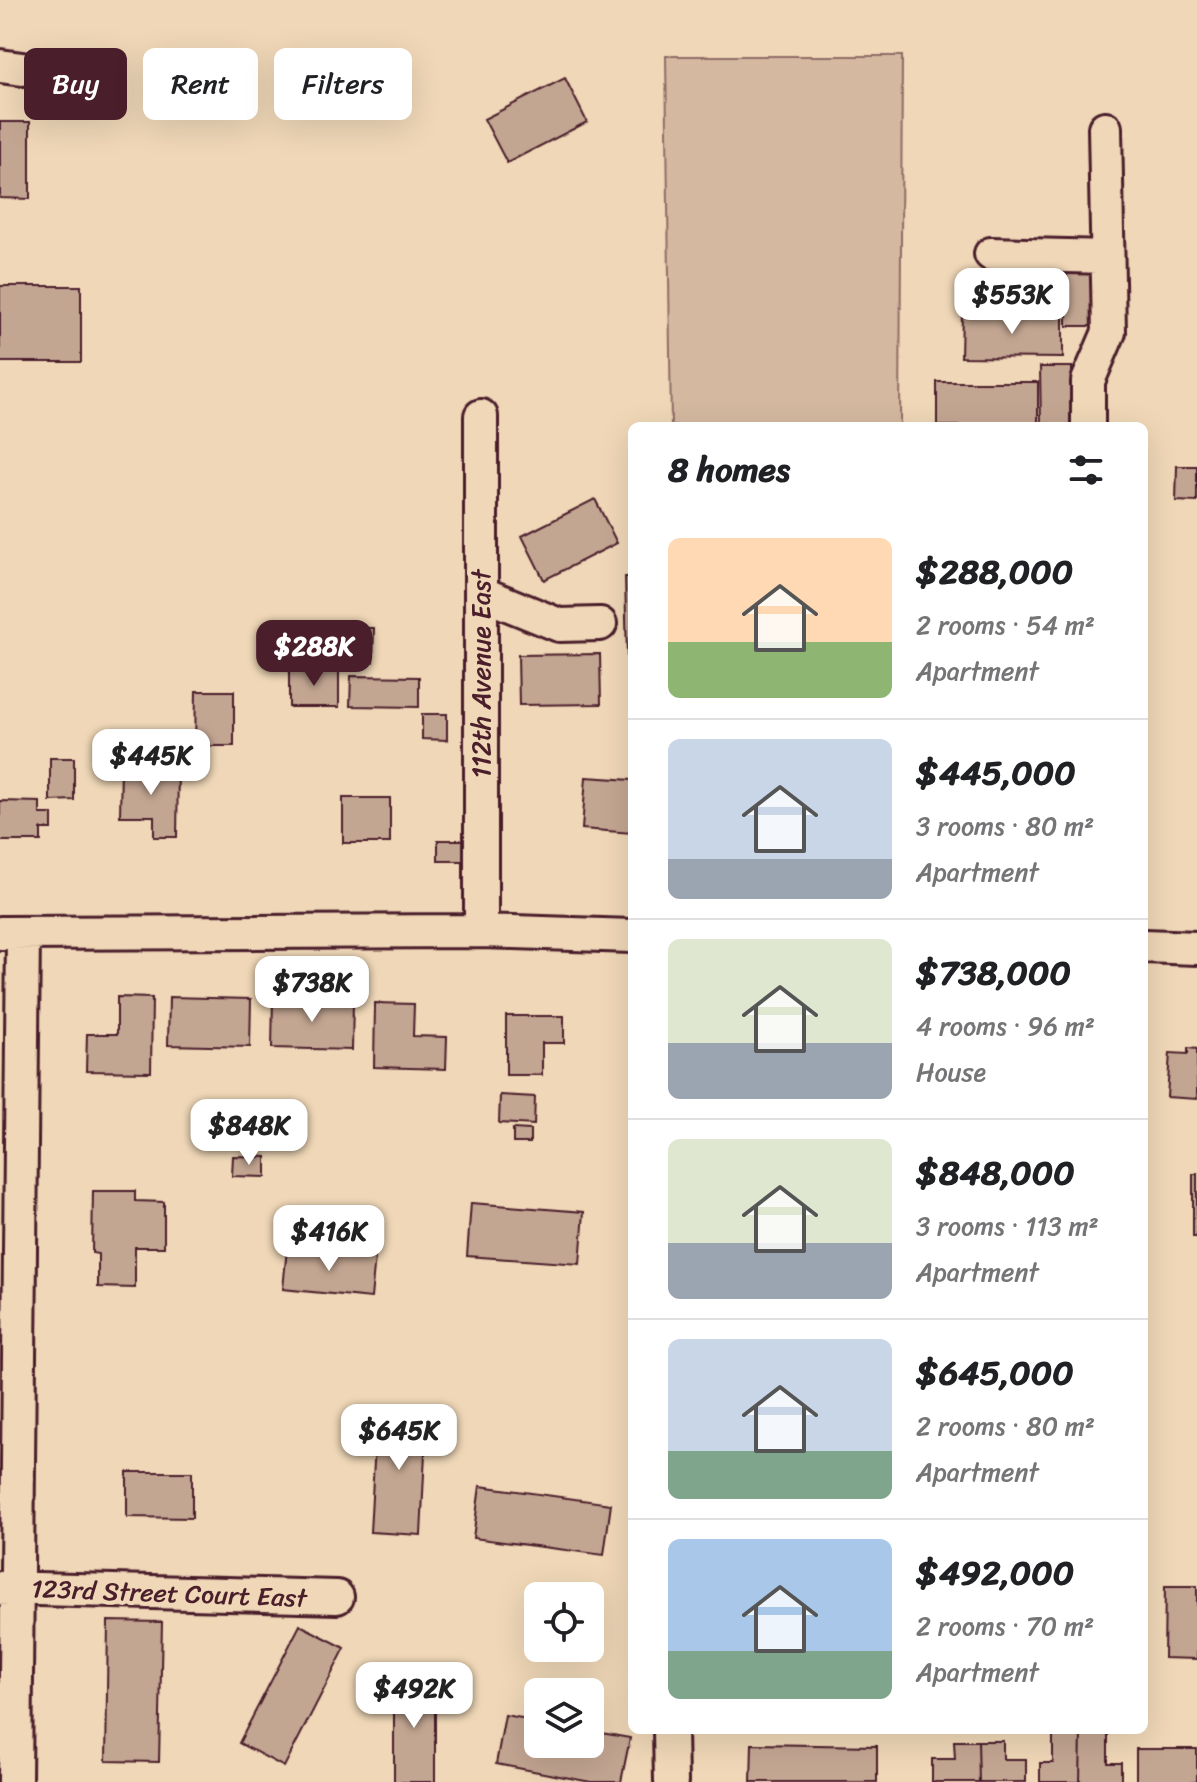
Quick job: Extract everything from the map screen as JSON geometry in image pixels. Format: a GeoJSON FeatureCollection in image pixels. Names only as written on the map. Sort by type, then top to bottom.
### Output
{"type":"FeatureCollection","features":[{"type":"Feature","properties":{"kind":"street"},"geometry":{"type":"LineString","coordinates":[[1088,422],[1088,381],[1109,332],[1105,128]]}},
{"type":"Feature","properties":{"kind":"street"},"geometry":{"type":"LineString","coordinates":[[991,254],[1107,257]]}},
{"type":"Feature","properties":{"kind":"street","name":"112th Avenue East"},"geometry":{"type":"LineString","coordinates":[[481,416],[481,931]]}},
{"type":"Feature","properties":{"kind":"street"},"geometry":{"type":"LineString","coordinates":[[481,593],[559,625],[600,624]]}},
{"type":"Feature","properties":{"kind":"street"},"geometry":{"type":"LineString","coordinates":[[15,1782],[8,1588],[12,933],[481,931],[628,936]]}},
{"type":"Feature","properties":{"kind":"street"},"geometry":{"type":"LineString","coordinates":[[1148,946],[1197,948]]}},
{"type":"Feature","properties":{"kind":"street","name":"123rd Street Court East"},"geometry":{"type":"LineString","coordinates":[[8,1588],[337,1597]]}},
{"type":"Feature","properties":{"kind":"street"},"geometry":{"type":"LineString","coordinates":[[670,1734],[671,1782]]}},
{"type":"Feature","properties":{"kind":"shaded area"},"geometry":{"type":"Polygon","coordinates":[[[666,56],[902,56],[900,422],[671,422],[666,56]]]}},
{"type":"Feature","properties":{"kind":"building"},"geometry":{"type":"Polygon","coordinates":[[[565,78],[587,122],[507,163],[484,119],[565,78]]]}},
{"type":"Feature","properties":{"kind":"building"},"geometry":{"type":"Polygon","coordinates":[[[0,122],[30,122],[30,199],[0,198],[0,122]]]}},
{"type":"Feature","properties":{"kind":"building"},"geometry":{"type":"Polygon","coordinates":[[[1067,264],[1098,264],[1099,326],[1067,326],[1067,264]]]}},
{"type":"Feature","properties":{"kind":"building"},"geometry":{"type":"Polygon","coordinates":[[[0,286],[81,286],[81,362],[0,362],[0,286]]]}},
{"type":"Feature","properties":{"kind":"building"},"geometry":{"type":"Polygon","coordinates":[[[962,313],[1063,314],[1063,358],[961,357],[962,313]]]}},
{"type":"Feature","properties":{"kind":"building"},"geometry":{"type":"Polygon","coordinates":[[[1040,367],[1072,367],[1072,422],[1041,422],[1040,367]]]}},
{"type":"Feature","properties":{"kind":"building"},"geometry":{"type":"Polygon","coordinates":[[[937,382],[1038,382],[1038,422],[937,422],[937,382]]]}},
{"type":"Feature","properties":{"kind":"building"},"geometry":{"type":"Polygon","coordinates":[[[1177,466],[1197,466],[1197,502],[1176,501],[1177,466]]]}},
{"type":"Feature","properties":{"kind":"building"},"geometry":{"type":"Polygon","coordinates":[[[595,499],[617,543],[544,580],[522,536],[595,499]]]}},
{"type":"Feature","properties":{"kind":"building"},"geometry":{"type":"Polygon","coordinates":[[[625,577],[628,577],[627,658],[625,577]]]}},
{"type":"Feature","properties":{"kind":"building"},"geometry":{"type":"Polygon","coordinates":[[[344,628],[374,628],[373,662],[343,661],[344,628]]]}},
{"type":"Feature","properties":{"kind":"building"},"geometry":{"type":"Polygon","coordinates":[[[600,654],[601,704],[519,705],[518,655],[600,654]]]}},
{"type":"Feature","properties":{"kind":"building"},"geometry":{"type":"Polygon","coordinates":[[[289,669],[339,669],[339,707],[289,707],[289,669]]]}},
{"type":"Feature","properties":{"kind":"building"},"geometry":{"type":"Polygon","coordinates":[[[351,676],[419,677],[419,707],[350,706],[351,676]]]}},
{"type":"Feature","properties":{"kind":"building"},"geometry":{"type":"Polygon","coordinates":[[[196,691],[234,691],[234,746],[195,746],[196,691]]]}},
{"type":"Feature","properties":{"kind":"building"},"geometry":{"type":"Polygon","coordinates":[[[422,714],[447,714],[447,740],[422,739],[422,714]]]}},
{"type":"Feature","properties":{"kind":"building"},"geometry":{"type":"Polygon","coordinates":[[[50,758],[74,758],[74,800],[50,801],[50,758]]]}},
{"type":"Feature","properties":{"kind":"building"},"geometry":{"type":"Polygon","coordinates":[[[121,767],[178,768],[177,837],[154,837],[154,816],[120,816],[121,767]]]}},
{"type":"Feature","properties":{"kind":"building"},"geometry":{"type":"Polygon","coordinates":[[[586,777],[628,780],[628,833],[582,829],[586,777]]]}},
{"type":"Feature","properties":{"kind":"building"},"geometry":{"type":"Polygon","coordinates":[[[343,798],[390,798],[390,843],[343,843],[343,798]]]}},
{"type":"Feature","properties":{"kind":"building"},"geometry":{"type":"Polygon","coordinates":[[[0,801],[40,802],[40,814],[52,814],[52,829],[41,829],[41,841],[0,841],[0,801]]]}},
{"type":"Feature","properties":{"kind":"building"},"geometry":{"type":"Polygon","coordinates":[[[438,840],[465,840],[465,861],[438,861],[438,840]]]}},
{"type":"Feature","properties":{"kind":"building"},"geometry":{"type":"Polygon","coordinates":[[[117,997],[152,998],[151,1072],[86,1071],[87,1034],[117,1034],[117,997]]]}},
{"type":"Feature","properties":{"kind":"building"},"geometry":{"type":"Polygon","coordinates":[[[169,997],[251,999],[250,1047],[168,1045],[169,997]]]}},
{"type":"Feature","properties":{"kind":"building"},"geometry":{"type":"Polygon","coordinates":[[[273,998],[353,1000],[352,1050],[272,1048],[273,998]]]}},
{"type":"Feature","properties":{"kind":"building"},"geometry":{"type":"Polygon","coordinates":[[[375,1003],[414,1004],[413,1036],[447,1037],[446,1069],[374,1067],[375,1003]]]}},
{"type":"Feature","properties":{"kind":"building"},"geometry":{"type":"Polygon","coordinates":[[[506,1016],[564,1016],[564,1043],[542,1043],[542,1075],[506,1075],[506,1016]]]}},
{"type":"Feature","properties":{"kind":"building"},"geometry":{"type":"Polygon","coordinates":[[[1188,1048],[1197,1049],[1197,1099],[1167,1097],[1170,1053],[1188,1054],[1188,1048]]]}},
{"type":"Feature","properties":{"kind":"building"},"geometry":{"type":"Polygon","coordinates":[[[500,1095],[535,1097],[534,1125],[499,1123],[500,1095]]]}},
{"type":"Feature","properties":{"kind":"building"},"geometry":{"type":"Polygon","coordinates":[[[265,1124],[279,1124],[278,1145],[264,1144],[265,1124]]]}},
{"type":"Feature","properties":{"kind":"building"},"geometry":{"type":"Polygon","coordinates":[[[513,1129],[530,1130],[530,1143],[513,1143],[513,1129]]]}},
{"type":"Feature","properties":{"kind":"building"},"geometry":{"type":"Polygon","coordinates":[[[227,1132],[250,1132],[250,1147],[227,1147],[227,1132]]]}},
{"type":"Feature","properties":{"kind":"building"},"geometry":{"type":"Polygon","coordinates":[[[233,1156],[266,1157],[266,1177],[232,1176],[233,1156]]]}},
{"type":"Feature","properties":{"kind":"building"},"geometry":{"type":"Polygon","coordinates":[[[1193,1174],[1197,1174],[1197,1237],[1193,1237],[1193,1174]]]}},
{"type":"Feature","properties":{"kind":"building"},"geometry":{"type":"Polygon","coordinates":[[[93,1191],[135,1191],[135,1201],[164,1202],[164,1247],[135,1247],[135,1288],[98,1287],[98,1254],[92,1253],[93,1191]]]}},
{"type":"Feature","properties":{"kind":"building"},"geometry":{"type":"Polygon","coordinates":[[[471,1203],[584,1212],[580,1264],[467,1256],[471,1203]]]}},
{"type":"Feature","properties":{"kind":"building"},"geometry":{"type":"Polygon","coordinates":[[[287,1248],[375,1257],[371,1298],[283,1289],[287,1248]]]}},
{"type":"Feature","properties":{"kind":"building"},"geometry":{"type":"Polygon","coordinates":[[[377,1409],[427,1412],[421,1535],[370,1532],[377,1409]]]}},
{"type":"Feature","properties":{"kind":"building"},"geometry":{"type":"Polygon","coordinates":[[[127,1472],[192,1472],[192,1518],[127,1517],[127,1472]]]}},
{"type":"Feature","properties":{"kind":"building"},"geometry":{"type":"Polygon","coordinates":[[[480,1486],[611,1504],[604,1555],[473,1538],[480,1486]]]}},
{"type":"Feature","properties":{"kind":"building"},"geometry":{"type":"Polygon","coordinates":[[[1165,1586],[1197,1586],[1197,1659],[1164,1658],[1165,1586]]]}},
{"type":"Feature","properties":{"kind":"building"},"geometry":{"type":"Polygon","coordinates":[[[108,1621],[162,1622],[159,1762],[106,1761],[108,1621]]]}},
{"type":"Feature","properties":{"kind":"building"},"geometry":{"type":"Polygon","coordinates":[[[300,1625],[345,1648],[284,1767],[239,1743],[300,1625]]]}},
{"type":"Feature","properties":{"kind":"building"},"geometry":{"type":"Polygon","coordinates":[[[394,1679],[435,1679],[435,1782],[394,1782],[394,1679]]]}},
{"type":"Feature","properties":{"kind":"building"},"geometry":{"type":"Polygon","coordinates":[[[505,1715],[524,1718],[524,1758],[604,1758],[604,1733],[630,1738],[621,1782],[591,1782],[496,1764],[505,1715]]]}},
{"type":"Feature","properties":{"kind":"building"},"geometry":{"type":"Polygon","coordinates":[[[1053,1734],[1081,1734],[1080,1782],[1040,1782],[1040,1763],[1053,1763],[1053,1734]]]}},
{"type":"Feature","properties":{"kind":"building"},"geometry":{"type":"Polygon","coordinates":[[[1081,1734],[1108,1734],[1108,1763],[1121,1763],[1121,1782],[1080,1782],[1081,1734]]]}},
{"type":"Feature","properties":{"kind":"building"},"geometry":{"type":"Polygon","coordinates":[[[954,1741],[978,1741],[979,1782],[932,1782],[932,1759],[955,1759],[954,1741]]]}},
{"type":"Feature","properties":{"kind":"building"},"geometry":{"type":"Polygon","coordinates":[[[978,1741],[1003,1741],[1003,1759],[1026,1759],[1026,1782],[979,1782],[978,1741]]]}},
{"type":"Feature","properties":{"kind":"building"},"geometry":{"type":"Polygon","coordinates":[[[752,1744],[877,1746],[877,1782],[751,1782],[752,1744]]]}},
{"type":"Feature","properties":{"kind":"building"},"geometry":{"type":"Polygon","coordinates":[[[1136,1749],[1197,1749],[1197,1782],[1136,1782],[1136,1749]]]}}]}
